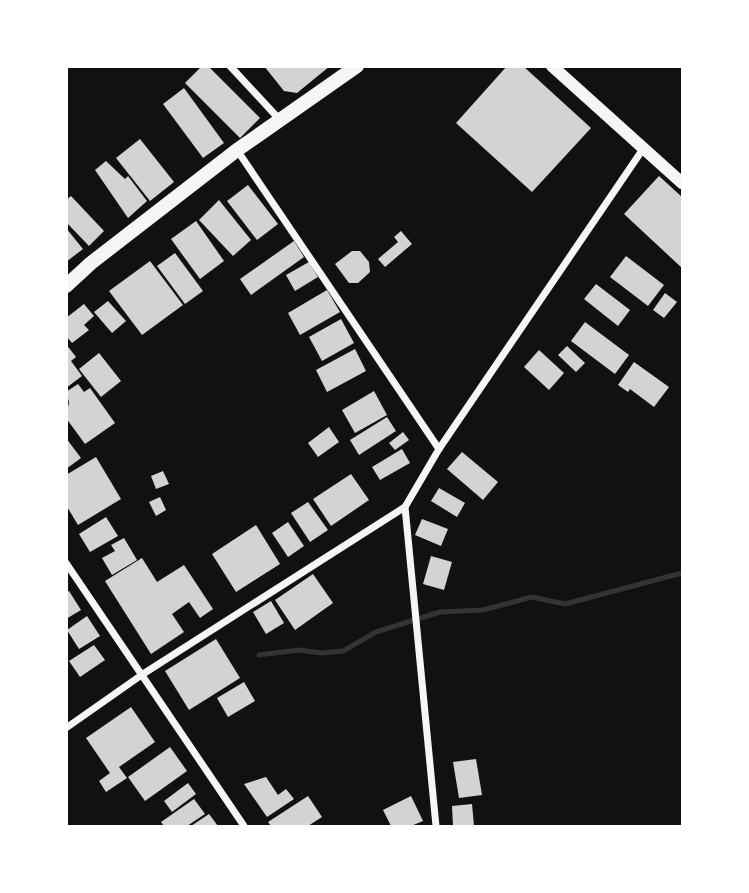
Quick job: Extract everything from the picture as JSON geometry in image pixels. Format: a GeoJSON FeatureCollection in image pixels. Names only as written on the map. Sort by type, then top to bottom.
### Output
{"type":"FeatureCollection","features":[{"type":"Feature","properties":{"kind":"main road"},"geometry":{"type":"LineString","coordinates":[[66,286],[91,263],[237,150],[357,66]]}},
{"type":"Feature","properties":{"kind":"street"},"geometry":{"type":"LineString","coordinates":[[230,66],[279,120]]}},
{"type":"Feature","properties":{"kind":"street"},"geometry":{"type":"LineString","coordinates":[[552,66],[682,183]]}},
{"type":"Feature","properties":{"kind":"street"},"geometry":{"type":"LineString","coordinates":[[66,728],[143,674],[405,507],[439,449],[643,149]]}},
{"type":"Feature","properties":{"kind":"street"},"geometry":{"type":"LineString","coordinates":[[237,150],[439,449]]}},
{"type":"Feature","properties":{"kind":"street"},"geometry":{"type":"LineString","coordinates":[[405,507],[436,827]]}},
{"type":"Feature","properties":{"kind":"street"},"geometry":{"type":"LineString","coordinates":[[66,563],[244,827]]}},
{"type":"Feature","properties":{"kind":"building"},"geometry":{"type":"Polygon","coordinates":[[[202,66],[208,66],[260,118],[240,138],[185,83],[202,66]]]}},
{"type":"Feature","properties":{"kind":"building"},"geometry":{"type":"Polygon","coordinates":[[[264,66],[330,66],[297,93],[284,91],[264,66]]]}},
{"type":"Feature","properties":{"kind":"building"},"geometry":{"type":"Polygon","coordinates":[[[507,66],[523,66],[591,128],[532,192],[456,123],[507,66]]]}},
{"type":"Feature","properties":{"kind":"building"},"geometry":{"type":"Polygon","coordinates":[[[184,88],[224,143],[203,158],[163,104],[184,88]]]}},
{"type":"Feature","properties":{"kind":"building"},"geometry":{"type":"Polygon","coordinates":[[[140,139],[174,182],[150,201],[116,158],[140,139]]]}},
{"type":"Feature","properties":{"kind":"building"},"geometry":{"type":"Polygon","coordinates":[[[106,161],[125,179],[128,176],[147,201],[128,218],[95,170],[106,161]]]}},
{"type":"Feature","properties":{"kind":"building"},"geometry":{"type":"Polygon","coordinates":[[[659,176],[682,197],[682,268],[624,214],[659,176]]]}},
{"type":"Feature","properties":{"kind":"building"},"geometry":{"type":"Polygon","coordinates":[[[248,185],[278,224],[257,240],[227,201],[248,185]]]}},
{"type":"Feature","properties":{"kind":"building"},"geometry":{"type":"Polygon","coordinates":[[[71,196],[104,231],[89,246],[66,222],[66,200],[71,196]]]}},
{"type":"Feature","properties":{"kind":"building"},"geometry":{"type":"Polygon","coordinates":[[[219,200],[251,240],[233,256],[199,220],[219,200]]]}},
{"type":"Feature","properties":{"kind":"building"},"geometry":{"type":"Polygon","coordinates":[[[196,221],[224,261],[200,279],[171,239],[196,221]]]}},
{"type":"Feature","properties":{"kind":"building"},"geometry":{"type":"Polygon","coordinates":[[[66,228],[83,249],[66,262],[66,228]]]}},
{"type":"Feature","properties":{"kind":"building"},"geometry":{"type":"Polygon","coordinates":[[[401,231],[412,244],[385,267],[378,259],[398,242],[394,237],[401,231]]]}},
{"type":"Feature","properties":{"kind":"building"},"geometry":{"type":"Polygon","coordinates":[[[294,241],[304,257],[251,295],[240,279],[294,241]]]}},
{"type":"Feature","properties":{"kind":"building"},"geometry":{"type":"Polygon","coordinates":[[[352,251],[360,251],[369,262],[370,272],[358,283],[349,283],[335,264],[352,251]]]}},
{"type":"Feature","properties":{"kind":"building"},"geometry":{"type":"Polygon","coordinates":[[[175,253],[203,291],[185,304],[157,266],[175,253]]]}},
{"type":"Feature","properties":{"kind":"building"},"geometry":{"type":"Polygon","coordinates":[[[626,256],[664,285],[648,306],[610,277],[626,256]]]}},
{"type":"Feature","properties":{"kind":"building"},"geometry":{"type":"Polygon","coordinates":[[[150,261],[183,305],[142,335],[109,291],[150,261]]]}},
{"type":"Feature","properties":{"kind":"building"},"geometry":{"type":"Polygon","coordinates":[[[309,262],[318,277],[295,291],[286,275],[309,262]]]}},
{"type":"Feature","properties":{"kind":"building"},"geometry":{"type":"Polygon","coordinates":[[[596,284],[630,310],[618,326],[584,299],[596,284]]]}},
{"type":"Feature","properties":{"kind":"building"},"geometry":{"type":"Polygon","coordinates":[[[327,290],[340,312],[300,335],[288,313],[327,290]]]}},
{"type":"Feature","properties":{"kind":"building"},"geometry":{"type":"Polygon","coordinates":[[[665,293],[677,302],[664,318],[653,310],[665,293]]]}},
{"type":"Feature","properties":{"kind":"building"},"geometry":{"type":"Polygon","coordinates":[[[108,301],[126,321],[112,333],[94,312],[108,301]]]}},
{"type":"Feature","properties":{"kind":"building"},"geometry":{"type":"Polygon","coordinates":[[[84,304],[94,316],[84,325],[89,330],[72,343],[66,336],[66,318],[84,304]]]}},
{"type":"Feature","properties":{"kind":"building"},"geometry":{"type":"Polygon","coordinates":[[[341,319],[354,343],[322,361],[309,337],[341,319]]]}},
{"type":"Feature","properties":{"kind":"building"},"geometry":{"type":"Polygon","coordinates":[[[585,322],[629,355],[615,374],[571,341],[585,322]]]}},
{"type":"Feature","properties":{"kind":"building"},"geometry":{"type":"Polygon","coordinates":[[[66,344],[76,357],[71,361],[82,376],[66,388],[66,344]]]}},
{"type":"Feature","properties":{"kind":"building"},"geometry":{"type":"Polygon","coordinates":[[[567,346],[585,363],[576,372],[558,355],[567,346]]]}},
{"type":"Feature","properties":{"kind":"building"},"geometry":{"type":"Polygon","coordinates":[[[355,349],[366,371],[327,392],[316,370],[355,349]]]}},
{"type":"Feature","properties":{"kind":"building"},"geometry":{"type":"Polygon","coordinates":[[[539,350],[564,373],[549,390],[524,367],[539,350]]]}},
{"type":"Feature","properties":{"kind":"building"},"geometry":{"type":"Polygon","coordinates":[[[99,353],[121,381],[101,397],[79,369],[99,353]]]}},
{"type":"Feature","properties":{"kind":"building"},"geometry":{"type":"Polygon","coordinates":[[[634,362],[669,387],[654,407],[630,389],[628,392],[618,385],[634,362]]]}},
{"type":"Feature","properties":{"kind":"building"},"geometry":{"type":"Polygon","coordinates":[[[78,384],[84,392],[90,388],[115,423],[85,444],[66,418],[69,402],[66,392],[78,384]]]}},
{"type":"Feature","properties":{"kind":"building"},"geometry":{"type":"Polygon","coordinates":[[[374,391],[387,415],[355,433],[342,410],[374,391]]]}},
{"type":"Feature","properties":{"kind":"building"},"geometry":{"type":"Polygon","coordinates":[[[387,417],[396,431],[359,455],[350,440],[387,417]]]}},
{"type":"Feature","properties":{"kind":"building"},"geometry":{"type":"Polygon","coordinates":[[[329,427],[339,442],[318,457],[308,443],[329,427]]]}},
{"type":"Feature","properties":{"kind":"building"},"geometry":{"type":"Polygon","coordinates":[[[403,432],[409,440],[395,450],[389,443],[403,432]]]}},
{"type":"Feature","properties":{"kind":"building"},"geometry":{"type":"Polygon","coordinates":[[[66,438],[81,458],[66,469],[66,438]]]}},
{"type":"Feature","properties":{"kind":"building"},"geometry":{"type":"Polygon","coordinates":[[[402,449],[410,463],[380,480],[372,467],[402,449]]]}},
{"type":"Feature","properties":{"kind":"building"},"geometry":{"type":"Polygon","coordinates":[[[462,452],[498,482],[483,500],[447,469],[462,452]]]}},
{"type":"Feature","properties":{"kind":"building"},"geometry":{"type":"Polygon","coordinates":[[[96,457],[121,499],[78,525],[66,505],[66,475],[96,457]]]}},
{"type":"Feature","properties":{"kind":"building"},"geometry":{"type":"Polygon","coordinates":[[[163,471],[169,484],[156,489],[151,476],[163,471]]]}},
{"type":"Feature","properties":{"kind":"building"},"geometry":{"type":"Polygon","coordinates":[[[351,474],[369,500],[331,526],[313,499],[351,474]]]}},
{"type":"Feature","properties":{"kind":"building"},"geometry":{"type":"Polygon","coordinates":[[[439,488],[465,503],[457,517],[431,501],[439,488]]]}},
{"type":"Feature","properties":{"kind":"building"},"geometry":{"type":"Polygon","coordinates":[[[160,497],[166,510],[156,516],[149,502],[160,497]]]}},
{"type":"Feature","properties":{"kind":"building"},"geometry":{"type":"Polygon","coordinates":[[[308,502],[328,530],[310,542],[291,513],[308,502]]]}},
{"type":"Feature","properties":{"kind":"building"},"geometry":{"type":"Polygon","coordinates":[[[106,517],[118,536],[90,552],[79,534],[106,517]]]}},
{"type":"Feature","properties":{"kind":"building"},"geometry":{"type":"Polygon","coordinates":[[[422,519],[448,529],[441,546],[415,535],[422,519]]]}},
{"type":"Feature","properties":{"kind":"building"},"geometry":{"type":"Polygon","coordinates":[[[288,522],[304,546],[288,557],[272,533],[288,522]]]}},
{"type":"Feature","properties":{"kind":"building"},"geometry":{"type":"Polygon","coordinates":[[[256,525],[280,564],[236,592],[212,554],[256,525]]]}},
{"type":"Feature","properties":{"kind":"building"},"geometry":{"type":"Polygon","coordinates":[[[124,538],[137,560],[112,575],[102,558],[115,551],[111,545],[124,538]]]}},
{"type":"Feature","properties":{"kind":"building"},"geometry":{"type":"Polygon","coordinates":[[[431,556],[452,562],[444,590],[423,584],[431,556]]]}},
{"type":"Feature","properties":{"kind":"building"},"geometry":{"type":"Polygon","coordinates":[[[142,558],[157,582],[184,565],[213,609],[200,618],[189,602],[172,614],[184,632],[151,654],[105,581],[142,558]]]}},
{"type":"Feature","properties":{"kind":"building"},"geometry":{"type":"Polygon","coordinates":[[[313,574],[333,603],[295,630],[275,600],[313,574]]]}},
{"type":"Feature","properties":{"kind":"building"},"geometry":{"type":"Polygon","coordinates":[[[69,591],[81,610],[66,619],[66,592],[69,591]]]}},
{"type":"Feature","properties":{"kind":"building"},"geometry":{"type":"Polygon","coordinates":[[[271,601],[284,623],[266,634],[253,612],[271,601]]]}},
{"type":"Feature","properties":{"kind":"building"},"geometry":{"type":"Polygon","coordinates":[[[87,616],[100,636],[79,649],[67,630],[87,616]]]}},
{"type":"Feature","properties":{"kind":"building"},"geometry":{"type":"Polygon","coordinates":[[[216,639],[240,678],[189,710],[165,671],[216,639]]]}},
{"type":"Feature","properties":{"kind":"building"},"geometry":{"type":"Polygon","coordinates":[[[94,645],[105,660],[80,677],[69,661],[94,645]]]}},
{"type":"Feature","properties":{"kind":"building"},"geometry":{"type":"Polygon","coordinates":[[[244,682],[255,701],[228,717],[217,698],[244,682]]]}},
{"type":"Feature","properties":{"kind":"building"},"geometry":{"type":"Polygon","coordinates":[[[131,707],[155,742],[119,767],[127,778],[106,792],[99,781],[110,773],[86,738],[131,707]]]}},
{"type":"Feature","properties":{"kind":"building"},"geometry":{"type":"Polygon","coordinates":[[[170,747],[187,771],[145,801],[128,777],[170,747]]]}},
{"type":"Feature","properties":{"kind":"building"},"geometry":{"type":"Polygon","coordinates":[[[476,759],[482,795],[459,798],[453,762],[476,759]]]}},
{"type":"Feature","properties":{"kind":"building"},"geometry":{"type":"Polygon","coordinates":[[[266,777],[278,795],[286,789],[294,799],[267,817],[244,784],[266,777]]]}},
{"type":"Feature","properties":{"kind":"building"},"geometry":{"type":"Polygon","coordinates":[[[188,783],[196,794],[172,812],[164,801],[188,783]]]}},
{"type":"Feature","properties":{"kind":"building"},"geometry":{"type":"Polygon","coordinates":[[[308,796],[322,817],[308,826],[271,826],[268,822],[308,796]]]}},
{"type":"Feature","properties":{"kind":"building"},"geometry":{"type":"Polygon","coordinates":[[[411,796],[423,821],[411,826],[391,826],[383,810],[411,796]]]}},
{"type":"Feature","properties":{"kind":"building"},"geometry":{"type":"Polygon","coordinates":[[[194,799],[205,814],[187,826],[164,826],[161,822],[194,799]]]}},
{"type":"Feature","properties":{"kind":"building"},"geometry":{"type":"Polygon","coordinates":[[[472,804],[474,826],[453,826],[452,806],[472,804]]]}},
{"type":"Feature","properties":{"kind":"building"},"geometry":{"type":"Polygon","coordinates":[[[209,814],[218,826],[191,826],[209,814]]]}},
{"type":"Feature","properties":{"kind":"waterway"},"geometry":{"type":"LineString","coordinates":[[259,655],[298,650],[322,653],[343,651],[376,632],[440,612],[483,610],[532,597],[565,604],[682,573]]}}]}
